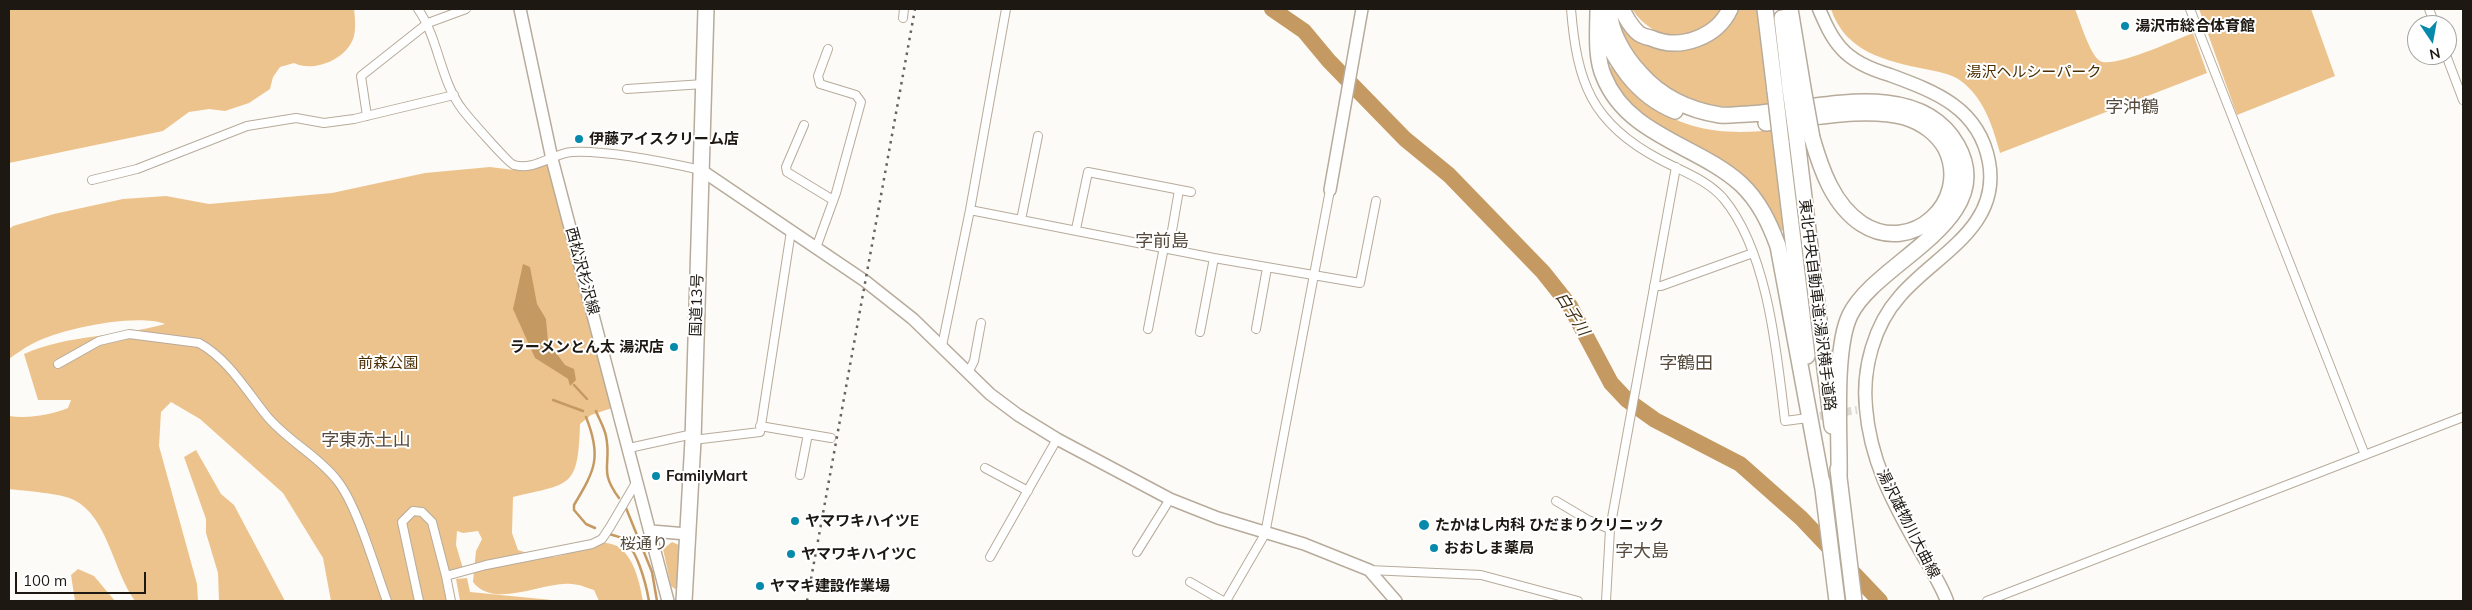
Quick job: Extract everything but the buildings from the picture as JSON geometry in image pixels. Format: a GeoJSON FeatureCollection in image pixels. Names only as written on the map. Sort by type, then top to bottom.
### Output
{"type":"FeatureCollection","features":[{"type":"Feature","properties":{"kind":"highway","name":"国道13号"},"geometry":{"type":"LineString","coordinates":[[684,601],[693,437],[706,9]]}},
{"type":"Feature","properties":{"kind":"highway"},"geometry":{"type":"LineString","coordinates":[[1598,9],[1599,59],[1603,76],[1611,92],[1629,113],[1658,135],[1712,163],[1741,184],[1768,220],[1778,246],[1823,489]]}},
{"type":"Feature","properties":{"kind":"highway"},"geometry":{"type":"LineString","coordinates":[[1609,9],[1618,42],[1629,62],[1647,81],[1674,101],[1695,109],[1722,115],[1764,113],[1874,102],[1903,105],[1940,122],[1958,148],[1965,174],[1958,206],[1933,237],[1873,284],[1860,298],[1850,316],[1840,359],[1839,478]]}},
{"type":"Feature","properties":{"kind":"highway"},"geometry":{"type":"LineString","coordinates":[[1622,9],[1637,32],[1668,43],[1683,43],[1714,30],[1730,9]]}},
{"type":"Feature","properties":{"kind":"highway","name":"東北中央自動車道;湯沢横手道路"},"geometry":{"type":"LineString","coordinates":[[1765,9],[1789,89]]}},
{"type":"Feature","properties":{"kind":"highway","name":"東北中央自動車道;湯沢横手道路"},"geometry":{"type":"LineString","coordinates":[[1781,9],[1789,89],[1781,142],[1838,601]]}},
{"type":"Feature","properties":{"kind":"highway"},"geometry":{"type":"LineString","coordinates":[[1598,25],[1619,66],[1636,84],[1649,97],[1668,109],[1690,117],[1735,124],[1859,114],[1889,114],[1922,124],[1933,132],[1948,154],[1953,178],[1947,201],[1930,221],[1907,232],[1878,231],[1862,224],[1843,207],[1830,188],[1805,139],[1789,89],[1790,9]]}},
{"type":"Feature","properties":{"kind":"highway","name":"東北中央自動車道;湯沢横手道路"},"geometry":{"type":"LineString","coordinates":[[1805,139],[1839,478],[1854,601]]}},
{"type":"Feature","properties":{"kind":"main road","name":"湯沢雄物川大曲線"},"geometry":{"type":"LineString","coordinates":[[1820,9],[1837,43],[1857,61],[1873,70],[1936,93],[1954,103],[1977,129],[1985,145],[1989,163],[1990,180],[1987,199],[1966,237],[1900,295],[1882,319],[1873,340],[1861,408],[1883,481],[1947,601]]}},
{"type":"Feature","properties":{"kind":"street"},"geometry":{"type":"LineString","coordinates":[[418,9],[428,23],[454,95],[462,109],[490,139],[502,156],[513,165],[527,166],[571,151],[605,154],[701,170],[872,286],[913,319],[990,394],[1011,410],[1057,439],[1170,499],[1265,534],[1304,544],[1369,570],[1481,575],[1578,601]]}},
{"type":"Feature","properties":{"kind":"street"},"geometry":{"type":"LineString","coordinates":[[367,116],[361,76],[428,23],[453,11],[466,9]]}},
{"type":"Feature","properties":{"kind":"street","name":"西松沢杉沢線"},"geometry":{"type":"LineString","coordinates":[[520,9],[552,159],[638,479],[668,601]]}},
{"type":"Feature","properties":{"kind":"street"},"geometry":{"type":"LineString","coordinates":[[902,18],[904,9]]}},
{"type":"Feature","properties":{"kind":"street"},"geometry":{"type":"LineString","coordinates":[[942,346],[970,210],[1006,9]]}},
{"type":"Feature","properties":{"kind":"street"},"geometry":{"type":"LineString","coordinates":[[1190,582],[1225,601],[1265,534],[1362,9]]}},
{"type":"Feature","properties":{"kind":"street"},"geometry":{"type":"LineString","coordinates":[[1572,9],[1575,50],[1580,73],[1599,110],[1615,130],[1637,147],[1697,177],[1724,199],[1738,220],[1759,271],[1777,355],[1785,422],[1808,418]]}},
{"type":"Feature","properties":{"kind":"street"},"geometry":{"type":"LineString","coordinates":[[2190,9],[2365,455]]}},
{"type":"Feature","properties":{"kind":"street"},"geometry":{"type":"LineString","coordinates":[[816,248],[833,200],[862,102],[856,95],[820,84],[818,76],[828,48]]}},
{"type":"Feature","properties":{"kind":"street"},"geometry":{"type":"LineString","coordinates":[[2450,65],[2463,100]]}},
{"type":"Feature","properties":{"kind":"street"},"geometry":{"type":"LineString","coordinates":[[628,89],[704,84]]}},
{"type":"Feature","properties":{"kind":"street"},"geometry":{"type":"LineString","coordinates":[[92,180],[142,167],[247,126],[296,118],[324,122],[367,116],[454,95]]}},
{"type":"Feature","properties":{"kind":"street"},"geometry":{"type":"LineString","coordinates":[[804,124],[786,167],[787,172],[833,200]]}},
{"type":"Feature","properties":{"kind":"street"},"geometry":{"type":"LineString","coordinates":[[1022,220],[1038,136]]}},
{"type":"Feature","properties":{"kind":"street"},"geometry":{"type":"LineString","coordinates":[[1606,601],[1610,529],[1676,167]]}},
{"type":"Feature","properties":{"kind":"street"},"geometry":{"type":"LineString","coordinates":[[1076,229],[1088,172],[1191,192]]}},
{"type":"Feature","properties":{"kind":"street"},"geometry":{"type":"LineString","coordinates":[[1148,329],[1179,190]]}},
{"type":"Feature","properties":{"kind":"street"},"geometry":{"type":"LineString","coordinates":[[970,210],[1076,229],[1267,268],[1314,274],[1360,283],[1376,201]]}},
{"type":"Feature","properties":{"kind":"street"},"geometry":{"type":"LineString","coordinates":[[629,448],[693,437],[760,432],[791,231]]}},
{"type":"Feature","properties":{"kind":"street"},"geometry":{"type":"LineString","coordinates":[[1654,286],[1662,286],[1753,253]]}},
{"type":"Feature","properties":{"kind":"street"},"geometry":{"type":"LineString","coordinates":[[1200,332],[1214,258]]}},
{"type":"Feature","properties":{"kind":"street"},"geometry":{"type":"LineString","coordinates":[[1256,329],[1267,268]]}},
{"type":"Feature","properties":{"kind":"street"},"geometry":{"type":"LineString","coordinates":[[968,373],[974,361],[981,323]]}},
{"type":"Feature","properties":{"kind":"street"},"geometry":{"type":"LineString","coordinates":[[58,364],[99,341],[129,334],[199,343],[210,349],[239,380],[268,417],[318,461],[344,488],[388,601]]}},
{"type":"Feature","properties":{"kind":"street"},"geometry":{"type":"LineString","coordinates":[[1987,601],[2463,418]]}},
{"type":"Feature","properties":{"kind":"street"},"geometry":{"type":"LineString","coordinates":[[760,426],[831,438]]}},
{"type":"Feature","properties":{"kind":"street"},"geometry":{"type":"LineString","coordinates":[[800,475],[808,434]]}},
{"type":"Feature","properties":{"kind":"street"},"geometry":{"type":"LineString","coordinates":[[990,558],[1057,439]]}},
{"type":"Feature","properties":{"kind":"street"},"geometry":{"type":"LineString","coordinates":[[985,468],[1028,491]]}},
{"type":"Feature","properties":{"kind":"street"},"geometry":{"type":"LineString","coordinates":[[446,576],[486,565],[592,544],[602,539],[638,479]]}},
{"type":"Feature","properties":{"kind":"street"},"geometry":{"type":"LineString","coordinates":[[1137,552],[1170,499]]}},
{"type":"Feature","properties":{"kind":"street"},"geometry":{"type":"LineString","coordinates":[[1556,501],[1588,520],[1610,529]]}},
{"type":"Feature","properties":{"kind":"street"},"geometry":{"type":"LineString","coordinates":[[419,601],[402,522],[413,511],[422,512],[432,522],[451,601]]}},
{"type":"Feature","properties":{"kind":"street"},"geometry":{"type":"LineString","coordinates":[[651,531],[687,534]]}},
{"type":"Feature","properties":{"kind":"street"},"geometry":{"type":"LineString","coordinates":[[1369,570],[1396,601]]}},
{"type":"Feature","properties":{"kind":"green space"},"geometry":{"type":"Polygon","coordinates":[[[9,9],[354,9],[355,30],[351,44],[338,57],[320,65],[302,66],[294,63],[280,67],[273,77],[270,89],[249,103],[225,111],[209,109],[189,112],[163,131],[9,163],[9,9]]]}},
{"type":"Feature","properties":{"kind":"green space"},"geometry":{"type":"Polygon","coordinates":[[[1632,9],[1722,9],[1701,30],[1689,35],[1677,36],[1665,35],[1653,29],[1642,21],[1632,9]]]}},
{"type":"Feature","properties":{"kind":"green space"},"geometry":{"type":"Polygon","coordinates":[[[1736,9],[1758,9],[1768,107],[1742,108],[1719,106],[1678,94],[1645,69],[1631,50],[1618,27],[1624,24],[1685,43],[1699,45],[1705,44],[1717,37],[1736,9]]]}},
{"type":"Feature","properties":{"kind":"green space","name":"湯沢ヘルシーパーク"},"geometry":{"type":"Polygon","coordinates":[[[1831,9],[2075,9],[2089,45],[2096,58],[2100,61],[2118,61],[2160,47],[2193,33],[2207,73],[2000,153],[1991,123],[1982,104],[1961,81],[1948,74],[1896,62],[1869,52],[1857,45],[1846,35],[1837,24],[1831,9]]]}},
{"type":"Feature","properties":{"kind":"green space"},"geometry":{"type":"Polygon","coordinates":[[[2199,9],[2311,9],[2335,76],[2237,115],[2199,9]]]}},
{"type":"Feature","properties":{"kind":"green space"},"geometry":{"type":"Polygon","coordinates":[[[1603,61],[1648,102],[1676,120],[1707,129],[1723,131],[1772,130],[1785,230],[1779,231],[1762,198],[1741,174],[1716,156],[1651,122],[1629,105],[1617,89],[1603,61]]]}},
{"type":"Feature","properties":{"kind":"green space","name":"前森公園"},"geometry":{"type":"Polygon","coordinates":[[[549,163],[612,408],[591,415],[580,424],[577,461],[568,480],[548,489],[513,497],[512,533],[518,550],[541,557],[558,556],[599,543],[610,543],[619,547],[632,562],[643,601],[599,601],[594,590],[574,584],[560,584],[506,594],[493,594],[482,590],[473,582],[476,551],[482,539],[478,531],[463,533],[457,531],[456,545],[464,572],[442,577],[448,601],[331,601],[323,558],[283,493],[200,419],[171,402],[161,412],[159,446],[197,584],[198,601],[135,601],[127,589],[102,532],[95,519],[85,508],[74,500],[60,496],[9,489],[9,416],[31,417],[54,413],[68,408],[71,400],[38,400],[24,354],[76,339],[165,324],[136,320],[78,328],[45,338],[9,359],[9,229],[13,226],[54,214],[123,199],[166,196],[209,204],[332,193],[425,173],[490,167],[514,170],[549,163]]]}},
{"type":"Feature","properties":{"kind":"green space"},"geometry":{"type":"Polygon","coordinates":[[[196,450],[221,494],[234,505],[285,601],[219,601],[218,573],[206,533],[206,519],[184,457],[196,450]]]}},
{"type":"Feature","properties":{"kind":"green space"},"geometry":{"type":"Polygon","coordinates":[[[672,542],[679,545],[681,549],[679,586],[675,589],[671,586],[663,549],[672,542]]]}},
{"type":"Feature","properties":{"kind":"green space"},"geometry":{"type":"Polygon","coordinates":[[[78,569],[94,576],[115,601],[75,601],[71,575],[78,569]]]}},
{"type":"Feature","properties":{"kind":"green space"},"geometry":{"type":"Polygon","coordinates":[[[467,578],[470,592],[562,601],[460,601],[456,579],[467,578]]]}},
{"type":"Feature","properties":{"kind":"shaded area"},"geometry":{"type":"Polygon","coordinates":[[[523,264],[530,267],[537,304],[546,319],[548,342],[565,365],[574,369],[576,380],[570,386],[568,379],[535,358],[513,309],[523,264]]]}},
{"type":"Feature","properties":{"kind":"waterway","name":"白子川"},"geometry":{"type":"LineString","coordinates":[[1272,9],[1304,31],[1329,61],[1405,139],[1449,175],[1543,272],[1570,306],[1611,383],[1627,400],[1655,420],[1740,464],[1801,518],[1880,601]]}},
{"type":"Feature","properties":{"kind":"waterway"},"geometry":{"type":"LineString","coordinates":[[574,385],[587,399]]}},
{"type":"Feature","properties":{"kind":"waterway"},"geometry":{"type":"LineString","coordinates":[[553,400],[583,411]]}},
{"type":"Feature","properties":{"kind":"waterway"},"geometry":{"type":"LineString","coordinates":[[596,411],[606,436],[608,454],[607,474],[619,498]]}},
{"type":"Feature","properties":{"kind":"waterway"},"geometry":{"type":"LineString","coordinates":[[586,417],[594,443],[594,463],[587,482],[574,505],[574,510],[586,524],[595,528]]}},
{"type":"Feature","properties":{"kind":"waterway"},"geometry":{"type":"LineString","coordinates":[[626,508],[652,572],[657,601]]}},
{"type":"Feature","properties":{"kind":"waterway"},"geometry":{"type":"LineString","coordinates":[[609,534],[621,538],[632,549],[643,576],[649,601]]}},
{"type":"Feature","properties":{"kind":"tunnel"},"geometry":{"type":"LineString","coordinates":[[1808,418],[1857,410]]}},
{"type":"Feature","properties":{"kind":"railway"},"geometry":{"type":"LineString","coordinates":[[807,601],[915,9]]}},
{"type":"Feature","properties":{"kind":"place","name":"湯沢市総合体育館"},"geometry":{"type":"Point","coordinates":[2125,26]}},
{"type":"Feature","properties":{"kind":"place","name":"伊藤アイスクリーム店"},"geometry":{"type":"Point","coordinates":[579,139]}},
{"type":"Feature","properties":{"kind":"place","name":"ラーメンとん太 湯沢店"},"geometry":{"type":"Point","coordinates":[674,347]}},
{"type":"Feature","properties":{"kind":"place","name":"FamilyMart"},"geometry":{"type":"Point","coordinates":[656,476]}},
{"type":"Feature","properties":{"kind":"place","name":"ヤマワキハイツE"},"geometry":{"type":"Point","coordinates":[795,521]}},
{"type":"Feature","properties":{"kind":"place","name":"たかはし内科 ひだまりクリニック"},"geometry":{"type":"Point","coordinates":[1424,525]}},
{"type":"Feature","properties":{"kind":"place","name":"おおしま薬局"},"geometry":{"type":"Point","coordinates":[1434,548]}},
{"type":"Feature","properties":{"kind":"place","name":"ヤマワキハイツC"},"geometry":{"type":"Point","coordinates":[791,554]}},
{"type":"Feature","properties":{"kind":"place","name":"ヤマキ建設作業場"},"geometry":{"type":"Point","coordinates":[760,586]}},
{"type":"Feature","properties":{"kind":"district","name":"字沖鶴"},"geometry":{"type":"Point","coordinates":[2132,108]}},
{"type":"Feature","properties":{"kind":"district","name":"字前島"},"geometry":{"type":"Point","coordinates":[1162,242]}},
{"type":"Feature","properties":{"kind":"district","name":"字鶴田"},"geometry":{"type":"Point","coordinates":[1686,364]}},
{"type":"Feature","properties":{"kind":"district","name":"字東赤土山"},"geometry":{"type":"Point","coordinates":[366,441]}},
{"type":"Feature","properties":{"kind":"district","name":"桜通り"},"geometry":{"type":"Point","coordinates":[644,544]}},
{"type":"Feature","properties":{"kind":"district","name":"字大島"},"geometry":{"type":"Point","coordinates":[1642,552]}}]}
